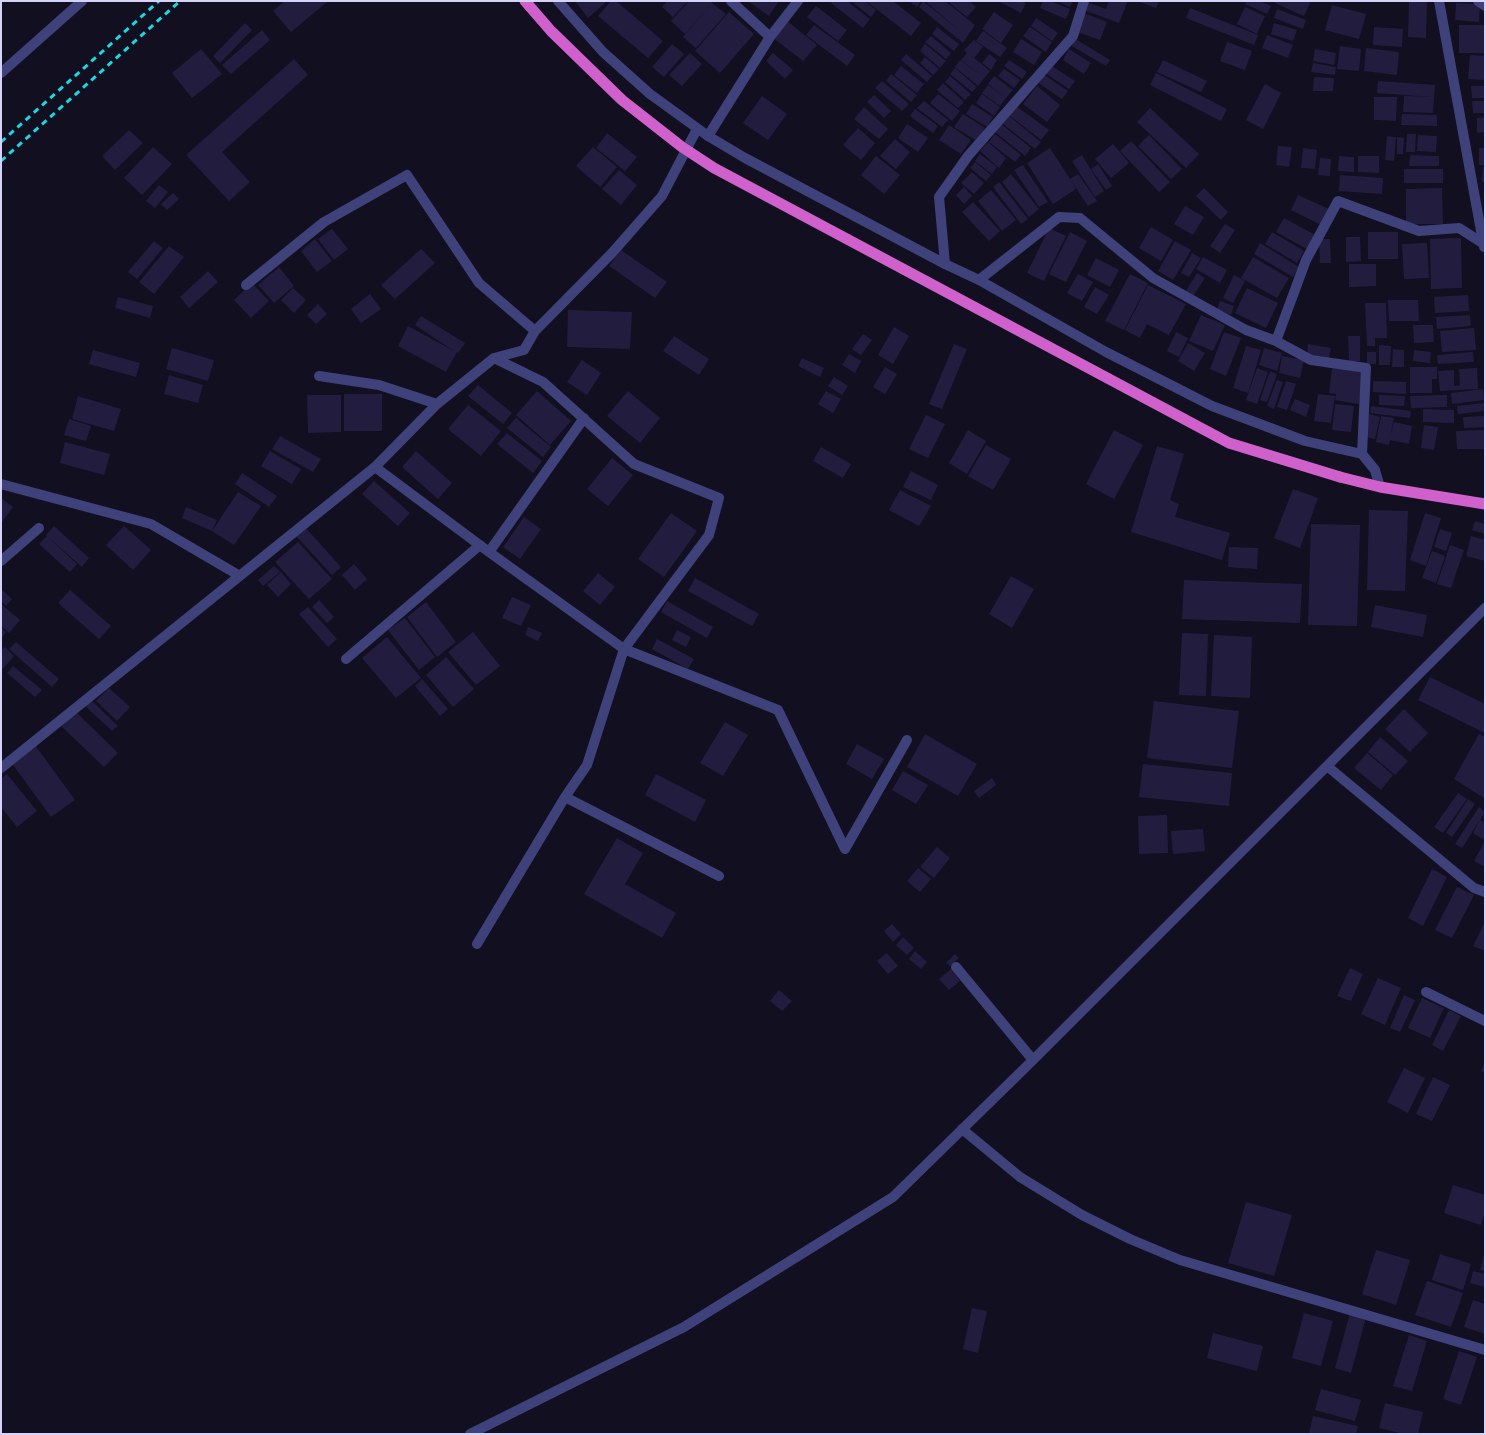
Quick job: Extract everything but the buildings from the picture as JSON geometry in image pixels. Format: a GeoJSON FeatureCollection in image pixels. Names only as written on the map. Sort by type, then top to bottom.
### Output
{"type":"FeatureCollection","features":[{"type":"Feature","properties":{"kind":"highway"},"geometry":{"type":"LineString","coordinates":[[525,1],[552,31],[622,100],[682,147],[714,168],[1229,443],[1380,487],[1485,504]]}},
{"type":"Feature","properties":{"kind":"street"},"geometry":{"type":"LineString","coordinates":[[1,73],[82,1]]}},
{"type":"Feature","properties":{"kind":"street"},"geometry":{"type":"LineString","coordinates":[[558,1],[603,52],[650,94],[708,136],[752,162],[945,264],[979,280],[1106,352],[1212,406],[1305,441],[1362,454],[1375,470],[1380,487]]}},
{"type":"Feature","properties":{"kind":"street"},"geometry":{"type":"LineString","coordinates":[[731,1],[770,37]]}},
{"type":"Feature","properties":{"kind":"street"},"geometry":{"type":"LineString","coordinates":[[708,136],[770,37],[798,1]]}},
{"type":"Feature","properties":{"kind":"street"},"geometry":{"type":"LineString","coordinates":[[945,264],[939,197],[968,156],[1073,36],[1084,1]]}},
{"type":"Feature","properties":{"kind":"street"},"geometry":{"type":"LineString","coordinates":[[1439,1],[1484,247]]}},
{"type":"Feature","properties":{"kind":"street"},"geometry":{"type":"LineString","coordinates":[[1478,1],[1485,6]]}},
{"type":"Feature","properties":{"kind":"street"},"geometry":{"type":"LineString","coordinates":[[1,768],[375,467],[437,404],[494,358],[524,350],[535,331],[612,253],[662,196],[697,129]]}},
{"type":"Feature","properties":{"kind":"street"},"geometry":{"type":"LineString","coordinates":[[246,285],[324,222],[407,175],[480,283],[535,331]]}},
{"type":"Feature","properties":{"kind":"street"},"geometry":{"type":"LineString","coordinates":[[1276,341],[1306,260],[1338,202],[1419,231],[1460,228],[1484,247]]}},
{"type":"Feature","properties":{"kind":"street"},"geometry":{"type":"LineString","coordinates":[[979,280],[1059,217],[1080,218],[1153,278],[1246,330],[1276,341],[1311,360],[1366,368],[1362,454]]}},
{"type":"Feature","properties":{"kind":"street"},"geometry":{"type":"LineString","coordinates":[[477,944],[587,765],[624,649],[709,535],[719,498],[634,464],[543,382],[494,358]]}},
{"type":"Feature","properties":{"kind":"street"},"geometry":{"type":"LineString","coordinates":[[319,376],[379,385],[437,404]]}},
{"type":"Feature","properties":{"kind":"street"},"geometry":{"type":"LineString","coordinates":[[489,552],[584,418]]}},
{"type":"Feature","properties":{"kind":"street"},"geometry":{"type":"LineString","coordinates":[[375,467],[489,552],[624,649],[778,710],[845,849],[907,740]]}},
{"type":"Feature","properties":{"kind":"street"},"geometry":{"type":"LineString","coordinates":[[1,484],[151,524],[240,576]]}},
{"type":"Feature","properties":{"kind":"street"},"geometry":{"type":"LineString","coordinates":[[1,561],[40,528]]}},
{"type":"Feature","properties":{"kind":"street"},"geometry":{"type":"LineString","coordinates":[[346,659],[480,545]]}},
{"type":"Feature","properties":{"kind":"street"},"geometry":{"type":"LineString","coordinates":[[470,1434],[684,1327],[893,1197],[1034,1060],[1327,766],[1484,612]]}},
{"type":"Feature","properties":{"kind":"street"},"geometry":{"type":"LineString","coordinates":[[1327,766],[1474,888],[1485,892]]}},
{"type":"Feature","properties":{"kind":"street"},"geometry":{"type":"LineString","coordinates":[[566,797],[719,876]]}},
{"type":"Feature","properties":{"kind":"street"},"geometry":{"type":"LineString","coordinates":[[956,967],[1034,1060]]}},
{"type":"Feature","properties":{"kind":"street"},"geometry":{"type":"LineString","coordinates":[[1426,992],[1485,1021]]}},
{"type":"Feature","properties":{"kind":"street"},"geometry":{"type":"LineString","coordinates":[[962,1129],[1020,1178],[1082,1215],[1130,1239],[1180,1260],[1485,1350]]}},
{"type":"Feature","properties":{"kind":"railway"},"geometry":{"type":"LineString","coordinates":[[1,142],[159,1]]}},
{"type":"Feature","properties":{"kind":"railway"},"geometry":{"type":"LineString","coordinates":[[1,161],[180,1]]}}]}
